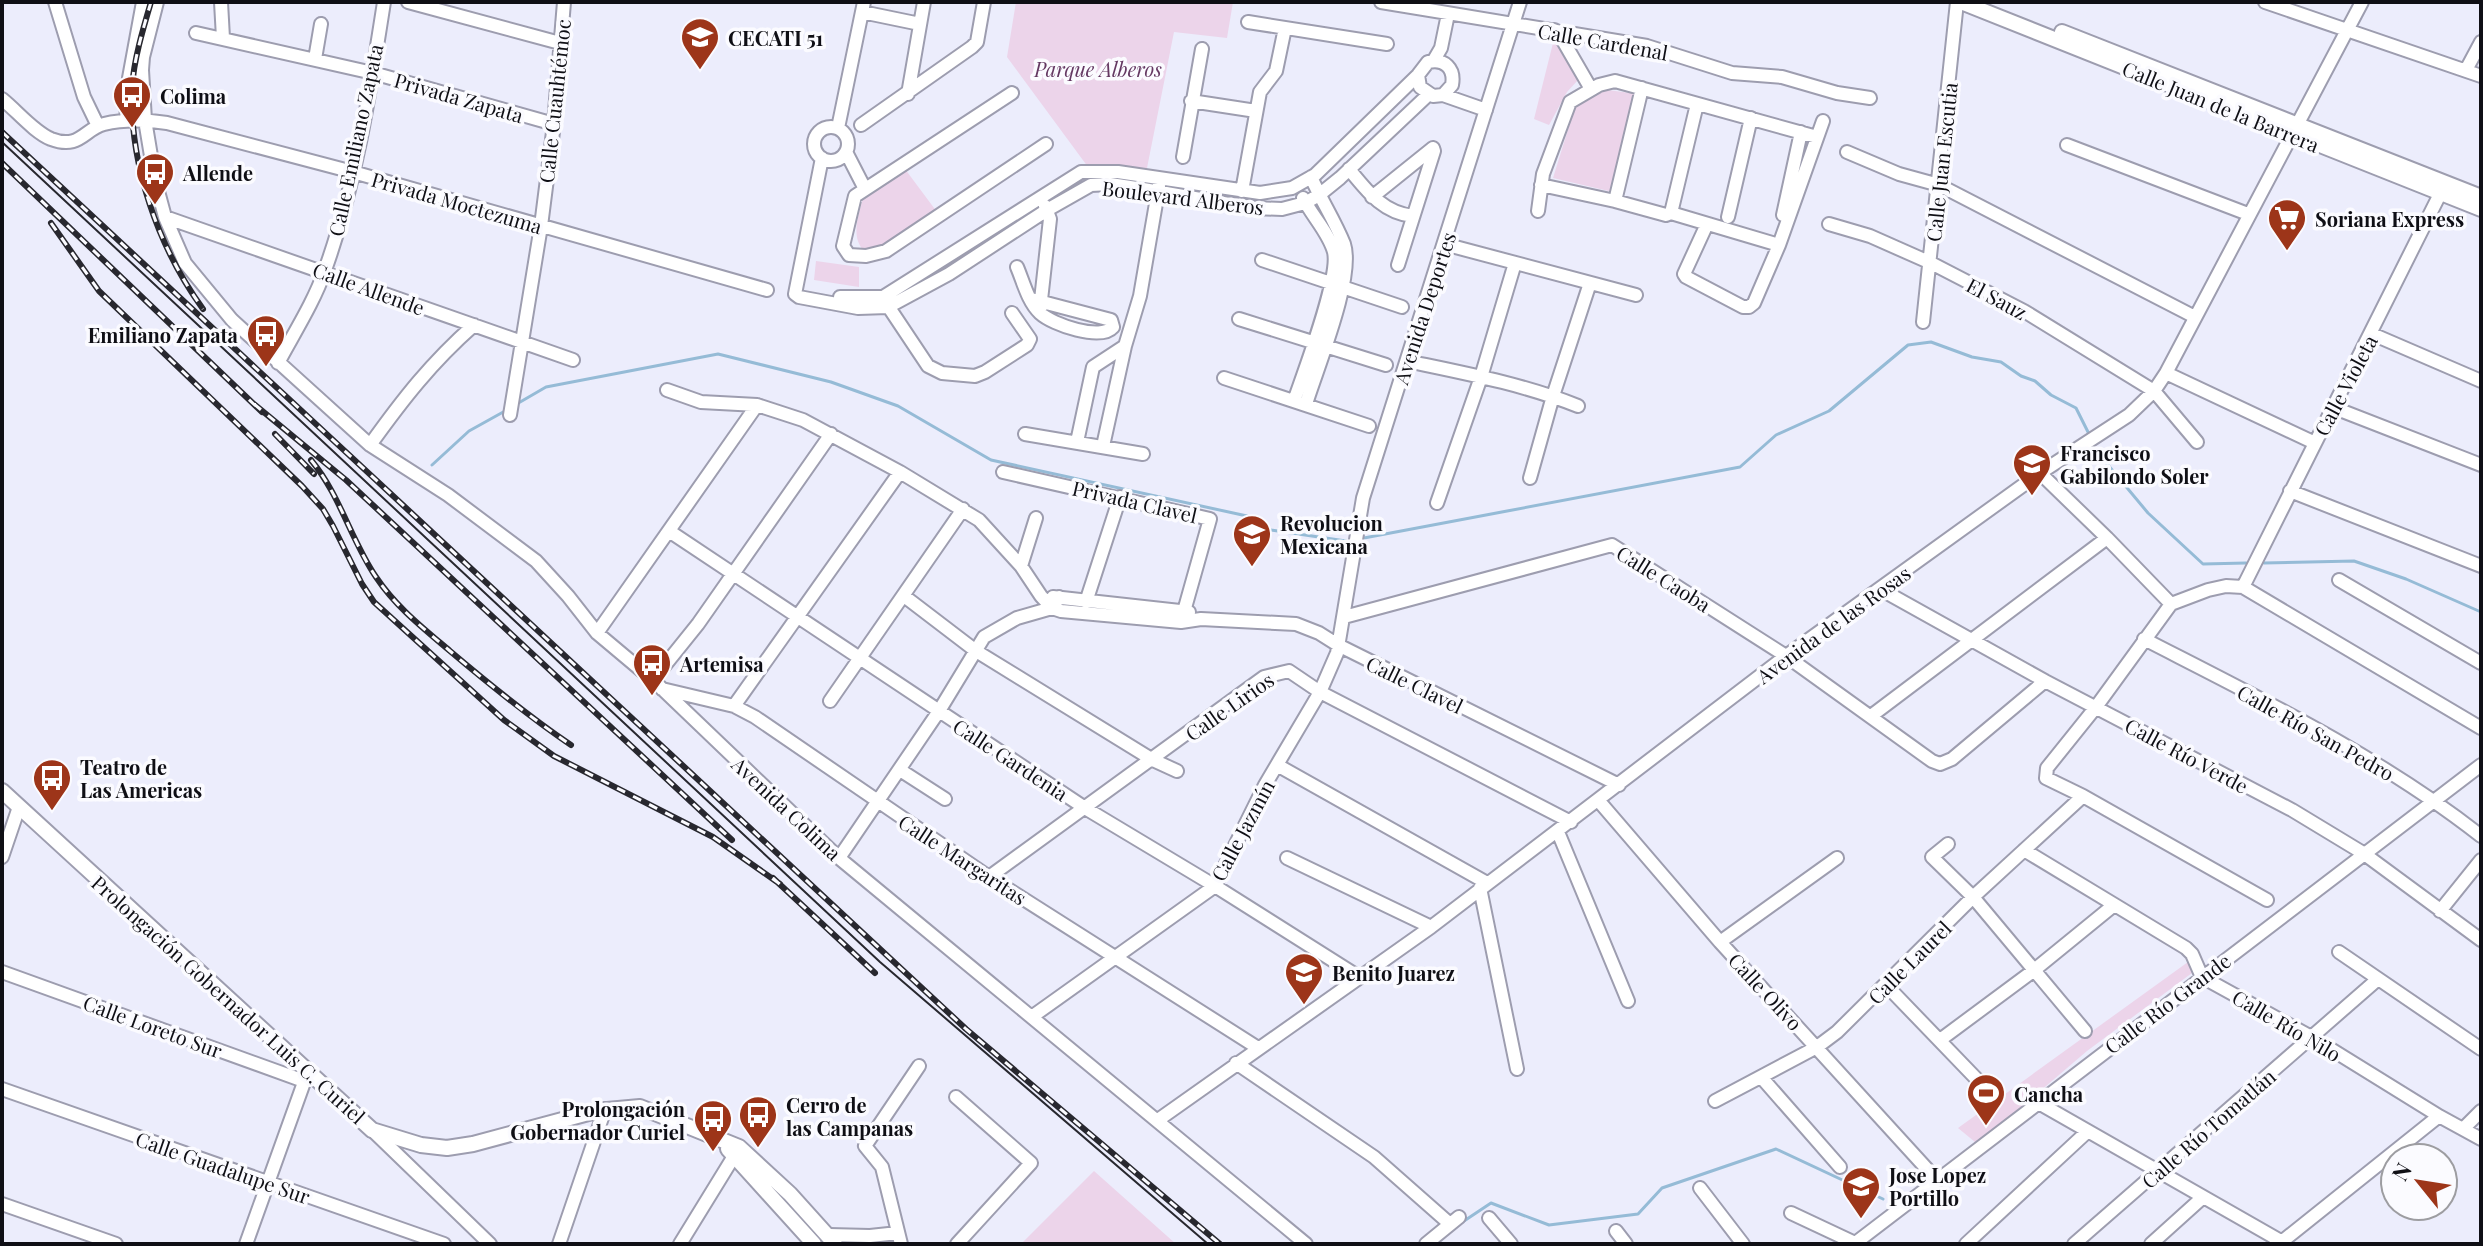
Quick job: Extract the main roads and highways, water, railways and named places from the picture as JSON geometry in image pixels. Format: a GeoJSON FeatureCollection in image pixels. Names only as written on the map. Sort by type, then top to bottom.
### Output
{"type":"FeatureCollection","features":[{"type":"Feature","properties":{"kind":"main road","name":"Calle Juan de la Barrera"},"geometry":{"type":"LineString","coordinates":[[1959,2],[2444,188],[2481,197]]}},
{"type":"Feature","properties":{"kind":"main road","name":"Calle Juan de la Barrera"},"geometry":{"type":"LineString","coordinates":[[1987,2],[2293,130]]}},
{"type":"Feature","properties":{"kind":"main road","name":"Calle Juan de la Barrera"},"geometry":{"type":"LineString","coordinates":[[2444,188],[2481,209]]}},
{"type":"Feature","properties":{"kind":"main road","name":"Prolongación Gobernador Luis C. Curiel"},"geometry":{"type":"LineString","coordinates":[[2,791],[306,1076],[372,1130],[447,1148],[605,1109],[640,1107],[713,1136],[737,1151],[832,1239]]}},
{"type":"Feature","properties":{"kind":"main road","name":"Prolongación Gobernador Luis C. Curiel"},"geometry":{"type":"LineString","coordinates":[[737,1151],[814,1244]]}},
{"type":"Feature","properties":{"kind":"waterway"},"geometry":{"type":"LineString","coordinates":[[1364,538],[1740,467],[1776,435],[1829,411],[1908,345],[1931,342],[1972,357],[2001,362],[2076,408],[2088,432]]}},
{"type":"Feature","properties":{"kind":"waterway"},"geometry":{"type":"LineString","coordinates":[[515,405],[546,387],[718,354],[831,382],[898,406],[991,460],[1247,516],[1271,530],[1346,541]]}},
{"type":"Feature","properties":{"kind":"waterway"},"geometry":{"type":"LineString","coordinates":[[432,465],[469,431],[505,411]]}},
{"type":"Feature","properties":{"kind":"waterway"},"geometry":{"type":"LineString","coordinates":[[2098,453],[2148,513],[2203,564],[2246,563]]}},
{"type":"Feature","properties":{"kind":"waterway"},"geometry":{"type":"LineString","coordinates":[[2264,563],[2354,561],[2406,579],[2481,612]]}},
{"type":"Feature","properties":{"kind":"waterway"},"geometry":{"type":"LineString","coordinates":[[1461,1223],[1491,1203],[1549,1225],[1638,1214],[1662,1188],[1776,1149],[1883,1199]]}},
{"type":"Feature","properties":{"kind":"tram line"},"geometry":{"type":"LineString","coordinates":[[2,142],[880,962],[1208,1244]]}},
{"type":"Feature","properties":{"kind":"railway"},"geometry":{"type":"LineString","coordinates":[[151,2],[139,44],[132,87],[132,116],[141,175],[172,259],[203,309]]}},
{"type":"Feature","properties":{"kind":"railway"},"geometry":{"type":"LineString","coordinates":[[2,132],[966,1029],[1220,1244]]}},
{"type":"Feature","properties":{"kind":"railway"},"geometry":{"type":"LineString","coordinates":[[2,163],[262,412]]}},
{"type":"Feature","properties":{"kind":"railway"},"geometry":{"type":"LineString","coordinates":[[51,223],[99,291],[323,509],[374,602],[504,720],[554,756],[713,837],[780,884]]}},
{"type":"Feature","properties":{"kind":"railway"},"geometry":{"type":"LineString","coordinates":[[254,404],[346,480],[732,840]]}},
{"type":"Feature","properties":{"kind":"railway"},"geometry":{"type":"LineString","coordinates":[[275,434],[314,474]]}},
{"type":"Feature","properties":{"kind":"railway"},"geometry":{"type":"LineString","coordinates":[[311,460],[330,488],[367,563],[392,598],[479,676],[571,745]]}},
{"type":"Feature","properties":{"kind":"railway"},"geometry":{"type":"LineString","coordinates":[[773,878],[875,973]]}},
{"type":"Feature","properties":{"kind":"place","name":"CECATI 51"},"geometry":{"type":"Point","coordinates":[700,71]}},
{"type":"Feature","properties":{"kind":"place","name":"Colima"},"geometry":{"type":"Point","coordinates":[132,129]}},
{"type":"Feature","properties":{"kind":"place","name":"Allende"},"geometry":{"type":"Point","coordinates":[155,206]}},
{"type":"Feature","properties":{"kind":"place","name":"Soriana Express"},"geometry":{"type":"Point","coordinates":[2287,252]}},
{"type":"Feature","properties":{"kind":"place","name":"Emiliano Zapata"},"geometry":{"type":"Point","coordinates":[266,368]}},
{"type":"Feature","properties":{"kind":"place","name":"Francisco Gabilondo Soler"},"geometry":{"type":"Point","coordinates":[2032,497]}},
{"type":"Feature","properties":{"kind":"place","name":"Revolucion Mexicana"},"geometry":{"type":"Point","coordinates":[1252,568]}},
{"type":"Feature","properties":{"kind":"place","name":"Artemisa"},"geometry":{"type":"Point","coordinates":[652,697]}},
{"type":"Feature","properties":{"kind":"place","name":"Teatro de Las Americas"},"geometry":{"type":"Point","coordinates":[52,812]}},
{"type":"Feature","properties":{"kind":"place","name":"Benito Juarez"},"geometry":{"type":"Point","coordinates":[1304,1006]}},
{"type":"Feature","properties":{"kind":"place","name":"Cancha"},"geometry":{"type":"Point","coordinates":[1986,1127]}},
{"type":"Feature","properties":{"kind":"place","name":"Cerro de las Campanas"},"geometry":{"type":"Point","coordinates":[758,1149]}},
{"type":"Feature","properties":{"kind":"place","name":"Prolongación Gobernador Curiel"},"geometry":{"type":"Point","coordinates":[713,1153]}},
{"type":"Feature","properties":{"kind":"place","name":"Jose Lopez Portillo"},"geometry":{"type":"Point","coordinates":[1861,1220]}},
{"type":"Feature","properties":{"kind":"park label","name":"Parque Alberos"},"geometry":{"type":"Point","coordinates":[1098,68]}}]}
